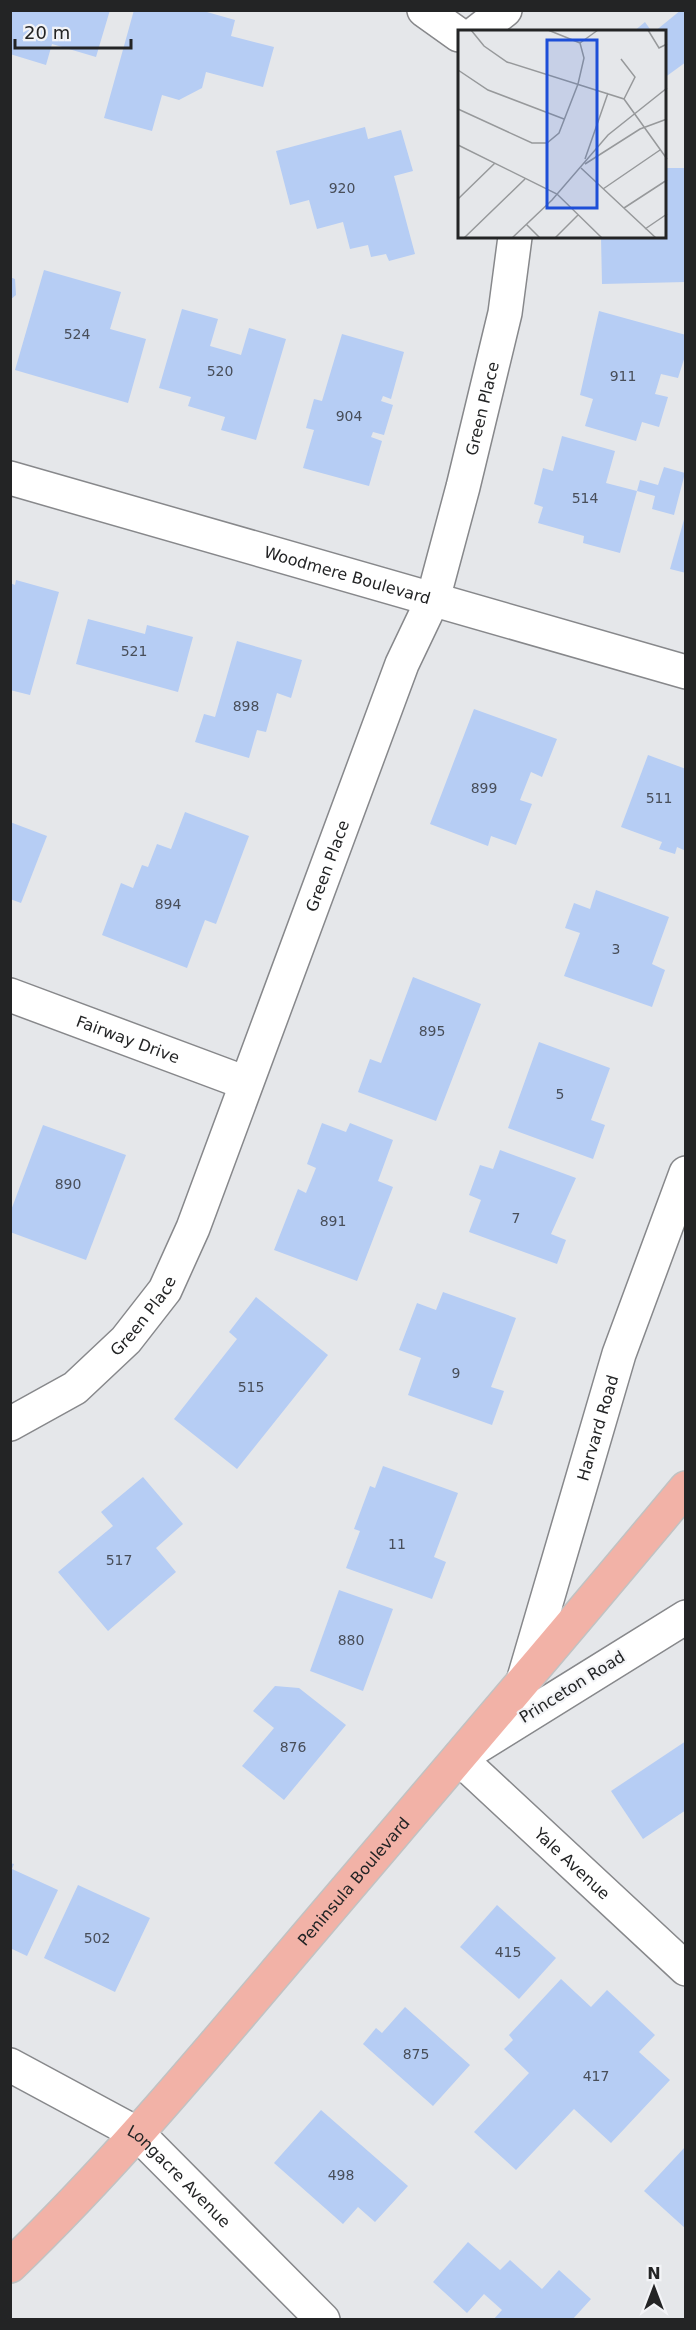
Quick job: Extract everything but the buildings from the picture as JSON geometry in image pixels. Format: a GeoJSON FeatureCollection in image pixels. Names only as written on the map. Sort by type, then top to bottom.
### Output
{"type":"FeatureCollection","features":[{"type":"Feature","properties":{"kind":"main road","name":"Peninsula Boulevard"},"geometry":{"type":"LineString","coordinates":[[10,2266],[70,2208],[138,2134],[522,1685],[686,1488]]}},
{"type":"Feature","properties":{"kind":"street"},"geometry":{"type":"LineString","coordinates":[[424,10],[458,34]]}},
{"type":"Feature","properties":{"kind":"street"},"geometry":{"type":"LineString","coordinates":[[480,30],[505,10]]}},
{"type":"Feature","properties":{"kind":"street","name":"Green Place"},"geometry":{"type":"LineString","coordinates":[[10,1424],[75,1388],[126,1340],[165,1290],[193,1228],[402,664],[433,599],[505,313],[515,238]]}},
{"type":"Feature","properties":{"kind":"street","name":"Woodmere Boulevard"},"geometry":{"type":"LineString","coordinates":[[10,478],[686,672]]}},
{"type":"Feature","properties":{"kind":"street","name":"Fairway Drive"},"geometry":{"type":"LineString","coordinates":[[10,995],[246,1083]]}},
{"type":"Feature","properties":{"kind":"street","name":"Harvard Road"},"geometry":{"type":"LineString","coordinates":[[522,1685],[599,1416],[686,1173]]}},
{"type":"Feature","properties":{"kind":"street","name":"Princeton Road"},"geometry":{"type":"LineString","coordinates":[[459,1758],[686,1617]]}},
{"type":"Feature","properties":{"kind":"street","name":"Yale Avenue"},"geometry":{"type":"LineString","coordinates":[[459,1758],[686,1969]]}},
{"type":"Feature","properties":{"kind":"street","name":"Longacre Avenue"},"geometry":{"type":"LineString","coordinates":[[10,2065],[138,2134],[323,2319]]}}]}
